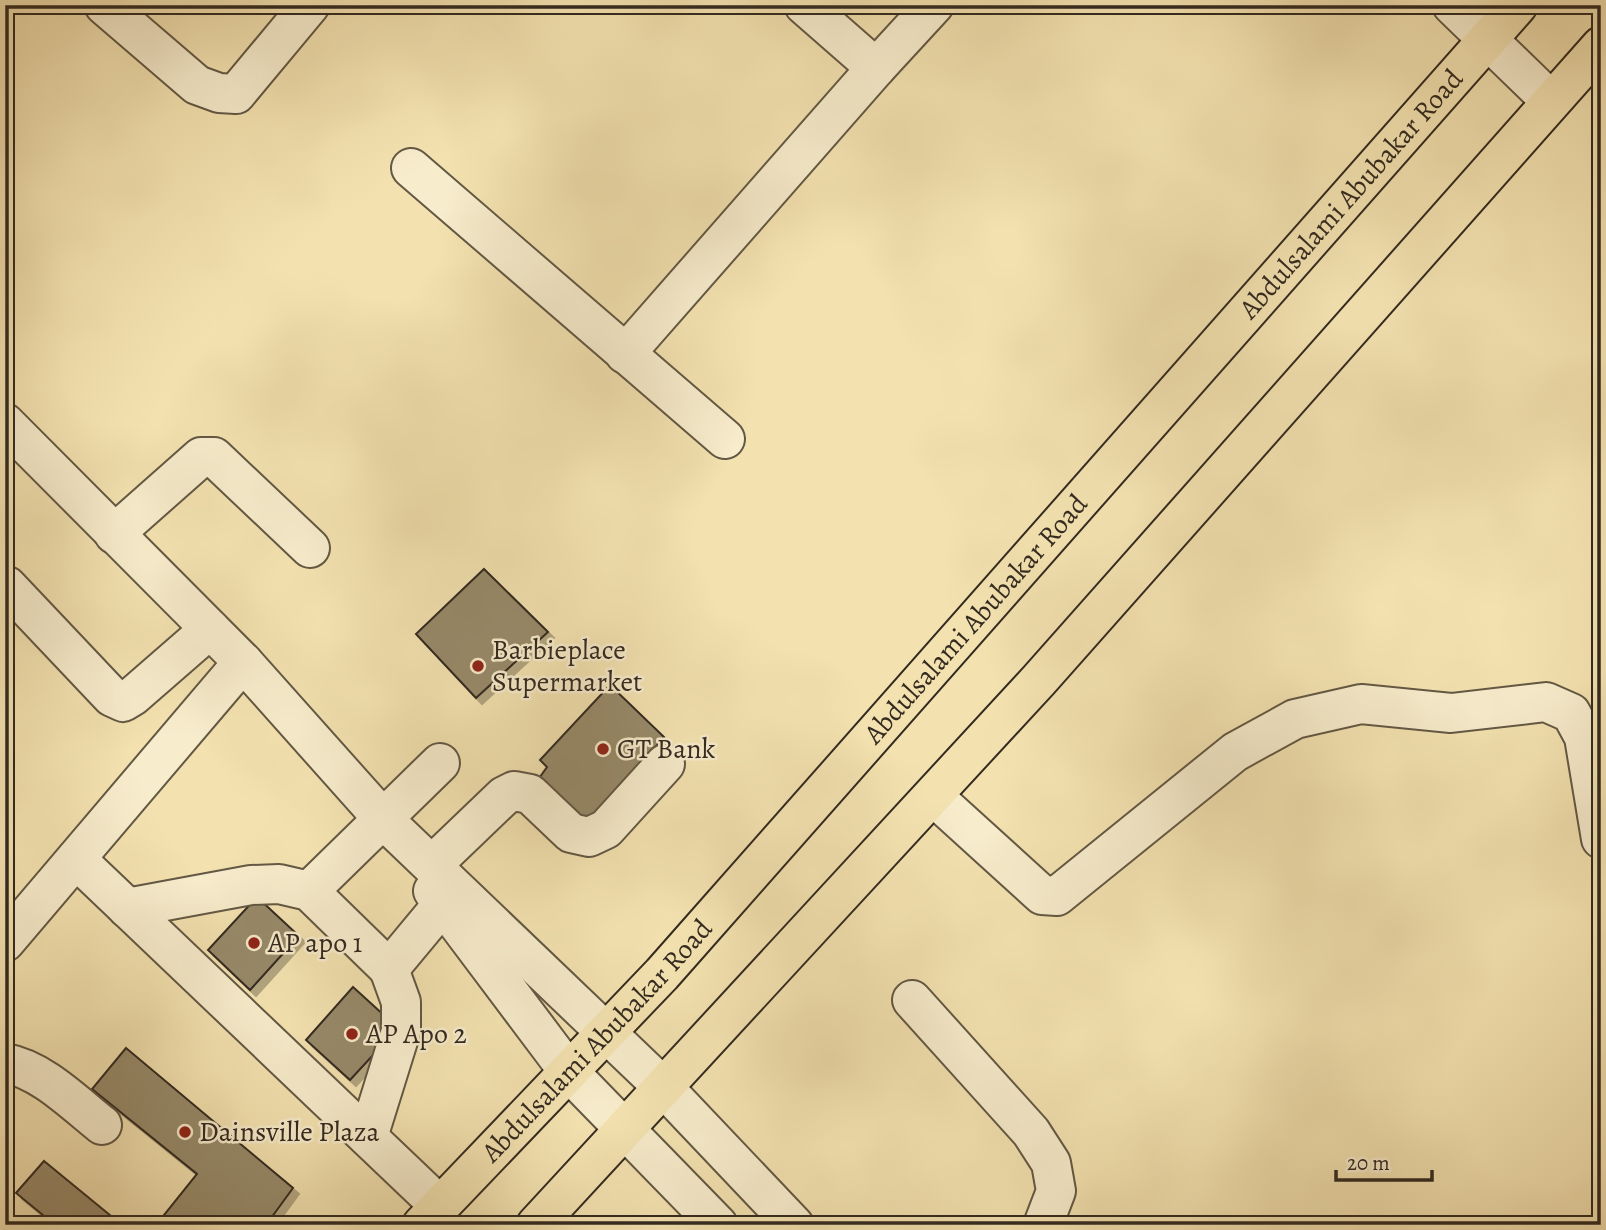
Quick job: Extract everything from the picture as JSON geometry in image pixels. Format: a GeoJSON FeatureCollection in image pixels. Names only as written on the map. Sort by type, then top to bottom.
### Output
{"type":"FeatureCollection","features":[{"type":"Feature","properties":{"kind":"main road","name":"Abdulsalami Abubakar Road"},"geometry":{"type":"LineString","coordinates":[[431,1215],[662,974],[1518,5]]}},
{"type":"Feature","properties":{"kind":"main road"},"geometry":{"type":"LineString","coordinates":[[537,1225],[1039,680],[1601,46]]}},
{"type":"Feature","properties":{"kind":"street"},"geometry":{"type":"LineString","coordinates":[[104,5],[197,85],[219,93],[236,94],[310,5]]}},
{"type":"Feature","properties":{"kind":"street"},"geometry":{"type":"LineString","coordinates":[[804,5],[876,68]]}},
{"type":"Feature","properties":{"kind":"street"},"geometry":{"type":"LineString","coordinates":[[625,354],[934,5]]}},
{"type":"Feature","properties":{"kind":"street"},"geometry":{"type":"LineString","coordinates":[[1452,5],[1550,101]]}},
{"type":"Feature","properties":{"kind":"street"},"geometry":{"type":"LineString","coordinates":[[411,168],[725,439]]}},
{"type":"Feature","properties":{"kind":"street"},"geometry":{"type":"LineString","coordinates":[[5,423],[243,662],[384,820],[664,1088],[794,1225]]}},
{"type":"Feature","properties":{"kind":"street"},"geometry":{"type":"LineString","coordinates":[[114,534],[201,457],[214,457],[310,548]]}},
{"type":"Feature","properties":{"kind":"street"},"geometry":{"type":"LineString","coordinates":[[7,586],[112,698],[123,702],[209,629]]}},
{"type":"Feature","properties":{"kind":"street"},"geometry":{"type":"LineString","coordinates":[[5,942],[243,662]]}},
{"type":"Feature","properties":{"kind":"street"},"geometry":{"type":"LineString","coordinates":[[933,796],[1042,895],[1057,896],[1235,752],[1295,719],[1361,704],[1451,713],[1546,702],[1571,713],[1584,737],[1601,839]]}},
{"type":"Feature","properties":{"kind":"street"},"geometry":{"type":"LineString","coordinates":[[309,891],[440,763]]}},
{"type":"Feature","properties":{"kind":"street"},"geometry":{"type":"LineString","coordinates":[[432,865],[504,796],[514,791],[530,794],[571,833],[589,836],[606,829],[666,765]]}},
{"type":"Feature","properties":{"kind":"street"},"geometry":{"type":"LineString","coordinates":[[384,820],[443,904],[569,1072],[718,1225]]}},
{"type":"Feature","properties":{"kind":"street"},"geometry":{"type":"LineString","coordinates":[[76,859],[368,1137],[431,1215]]}},
{"type":"Feature","properties":{"kind":"street"},"geometry":{"type":"LineString","coordinates":[[127,908],[251,885],[279,884],[309,891],[389,969],[401,1002],[401,1031],[368,1137]]}},
{"type":"Feature","properties":{"kind":"street"},"geometry":{"type":"LineString","coordinates":[[389,969],[443,904]]}},
{"type":"Feature","properties":{"kind":"street"},"geometry":{"type":"LineString","coordinates":[[912,1000],[1031,1132],[1051,1163],[1056,1191],[1043,1225]]}},
{"type":"Feature","properties":{"kind":"street"},"geometry":{"type":"LineString","coordinates":[[5,1063],[23,1068],[51,1085],[102,1125]]}},
{"type":"Feature","properties":{"kind":"building","name":"Barbieplace Supermarket"},"geometry":{"type":"Polygon","coordinates":[[[484,569],[548,632],[476,698],[416,634],[484,569]]]}},
{"type":"Feature","properties":{"kind":"building","name":"GT Bank"},"geometry":{"type":"Polygon","coordinates":[[[610,685],[664,737],[588,826],[537,781],[547,767],[540,760],[610,685]]]}},
{"type":"Feature","properties":{"kind":"building","name":"AP apo 1"},"geometry":{"type":"Polygon","coordinates":[[[257,897],[299,936],[250,990],[208,950],[257,897]]]}},
{"type":"Feature","properties":{"kind":"building","name":"AP Apo 2"},"geometry":{"type":"Polygon","coordinates":[[[353,987],[398,1028],[350,1080],[306,1040],[353,987]]]}},
{"type":"Feature","properties":{"kind":"building","name":"Dainsville Plaza"},"geometry":{"type":"Polygon","coordinates":[[[126,1048],[293,1188],[266,1225],[156,1225],[197,1174],[92,1089],[126,1048]]]}},
{"type":"Feature","properties":{"kind":"building"},"geometry":{"type":"Polygon","coordinates":[[[44,1161],[122,1225],[55,1225],[16,1193],[44,1161]]]}},
{"type":"Feature","properties":{"kind":"place","name":"Barbieplace Supermarket"},"geometry":{"type":"Point","coordinates":[478,666]}},
{"type":"Feature","properties":{"kind":"place","name":"GT Bank"},"geometry":{"type":"Point","coordinates":[603,749]}},
{"type":"Feature","properties":{"kind":"place","name":"AP apo 1"},"geometry":{"type":"Point","coordinates":[254,943]}},
{"type":"Feature","properties":{"kind":"place","name":"AP Apo 2"},"geometry":{"type":"Point","coordinates":[352,1034]}},
{"type":"Feature","properties":{"kind":"place","name":"Dainsville Plaza"},"geometry":{"type":"Point","coordinates":[185,1132]}}]}
